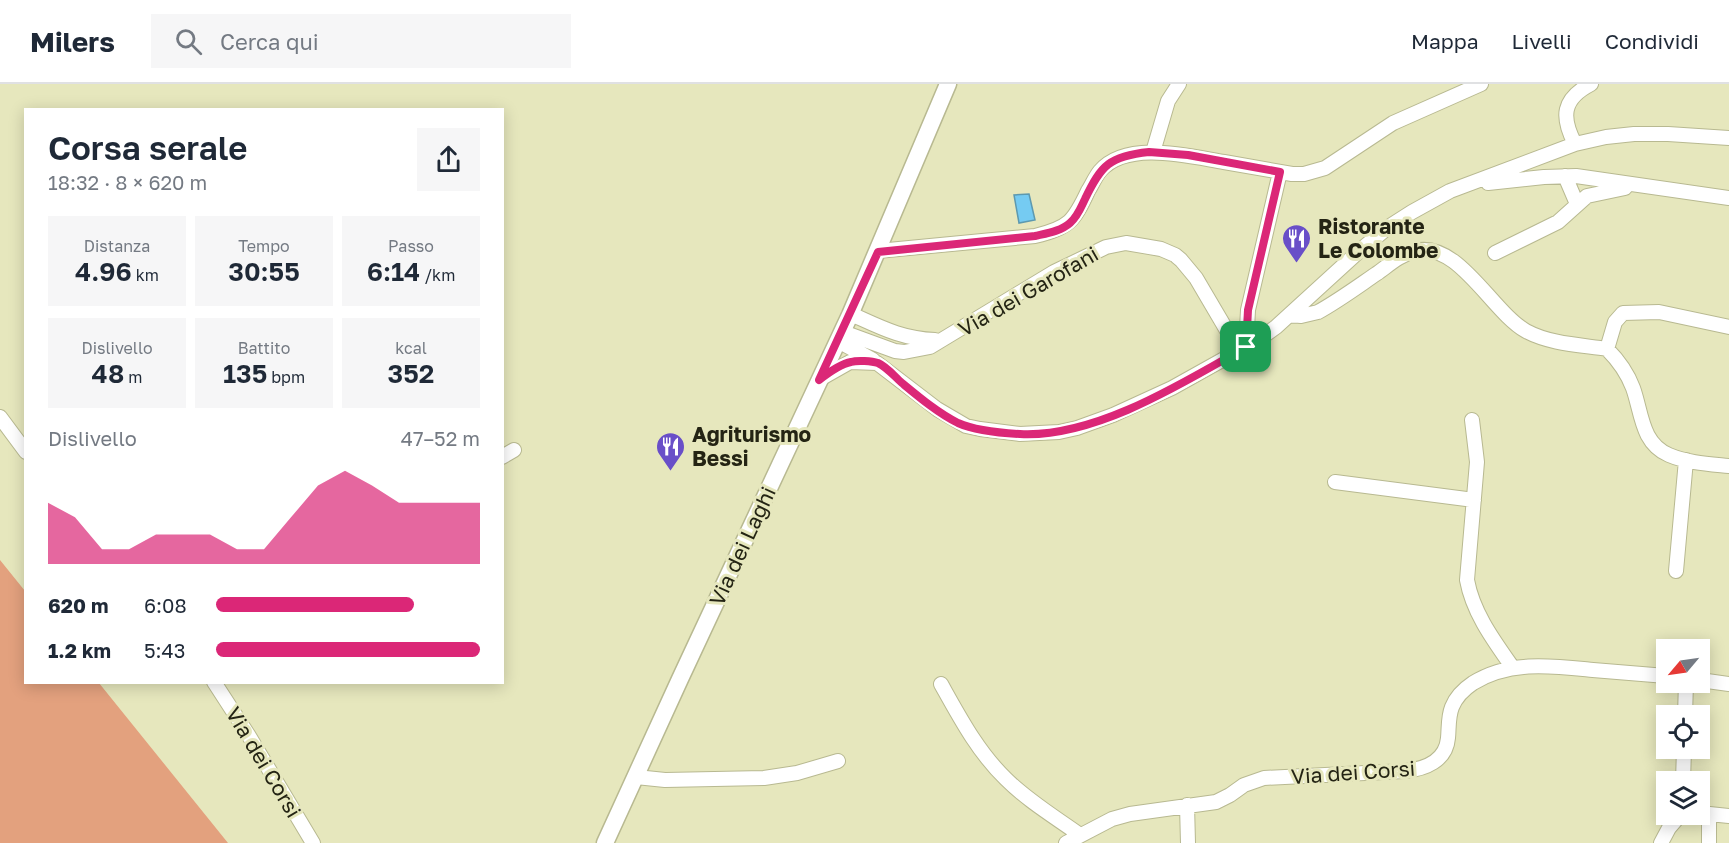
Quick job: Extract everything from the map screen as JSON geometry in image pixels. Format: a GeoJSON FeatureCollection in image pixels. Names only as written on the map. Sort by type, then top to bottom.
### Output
{"type":"FeatureCollection","features":[{"type":"Feature","properties":{"kind":"main road","name":"Via dei Laghi"},"geometry":{"type":"LineString","coordinates":[[605,843],[851,314],[948,84]]}},
{"type":"Feature","properties":{"kind":"street"},"geometry":{"type":"LineString","coordinates":[[1153,152],[1168,101],[1179,84]]}},
{"type":"Feature","properties":{"kind":"street"},"geometry":{"type":"LineString","coordinates":[[878,252],[1035,236],[1057,231],[1076,217],[1097,174],[1107,165],[1127,156],[1153,152],[1188,155],[1280,172],[1304,174],[1325,168],[1401,119],[1481,84]]}},
{"type":"Feature","properties":{"kind":"street"},"geometry":{"type":"LineString","coordinates":[[1575,144],[1566,123],[1568,104],[1574,94],[1591,84]]}},
{"type":"Feature","properties":{"kind":"street"},"geometry":{"type":"LineString","coordinates":[[840,336],[958,423],[980,429],[1031,434],[1077,428],[1113,415],[1172,388],[1269,333],[1388,228],[1435,199],[1465,185],[1575,144],[1606,137],[1634,134],[1729,138]]}},
{"type":"Feature","properties":{"kind":"street"},"geometry":{"type":"LineString","coordinates":[[1246,347],[1248,310],[1280,172]]}},
{"type":"Feature","properties":{"kind":"street"},"geometry":{"type":"LineString","coordinates":[[1465,185],[1565,176],[1729,198]]}},
{"type":"Feature","properties":{"kind":"street"},"geometry":{"type":"LineString","coordinates":[[1565,176],[1576,204]]}},
{"type":"Feature","properties":{"kind":"street"},"geometry":{"type":"LineString","coordinates":[[1495,253],[1558,222],[1587,196],[1639,185]]}},
{"type":"Feature","properties":{"kind":"street","name":"Via dei Garofani"},"geometry":{"type":"LineString","coordinates":[[840,336],[904,352],[930,347],[1054,272],[1106,247],[1126,243],[1161,249],[1181,260],[1196,278],[1226,329],[1246,347]]}},
{"type":"Feature","properties":{"kind":"street"},"geometry":{"type":"LineString","coordinates":[[1289,315],[1301,316],[1318,312],[1396,259],[1415,251],[1430,250],[1443,254],[1465,271],[1502,311],[1527,332],[1551,340],[1607,349],[1626,371],[1644,428],[1655,446],[1667,454],[1686,460],[1729,466]]}},
{"type":"Feature","properties":{"kind":"street"},"geometry":{"type":"LineString","coordinates":[[1607,349],[1615,322],[1623,313],[1659,312],[1729,327]]}},
{"type":"Feature","properties":{"kind":"street","name":"Via dei Garofani"},"geometry":{"type":"LineString","coordinates":[[851,314],[909,338],[943,340]]}},
{"type":"Feature","properties":{"kind":"street"},"geometry":{"type":"LineString","coordinates":[[819,380],[832,370],[850,362],[877,363]]}},
{"type":"Feature","properties":{"kind":"street"},"geometry":{"type":"LineString","coordinates":[[0,417],[24,449]]}},
{"type":"Feature","properties":{"kind":"street"},"geometry":{"type":"LineString","coordinates":[[1472,420],[1477,462],[1467,569],[1470,593],[1489,632],[1513,668]]}},
{"type":"Feature","properties":{"kind":"street"},"geometry":{"type":"LineString","coordinates":[[1676,571],[1686,460]]}},
{"type":"Feature","properties":{"kind":"street"},"geometry":{"type":"LineString","coordinates":[[1335,482],[1474,500]]}},
{"type":"Feature","properties":{"kind":"street","name":"Via dei Corsi"},"geometry":{"type":"LineString","coordinates":[[1066,843],[1112,819],[1221,800],[1244,785],[1264,778],[1405,771],[1426,767],[1440,758],[1447,746],[1450,711],[1458,696],[1474,683],[1513,668],[1545,666],[1656,675]]}},
{"type":"Feature","properties":{"kind":"street"},"geometry":{"type":"LineString","coordinates":[[1710,681],[1729,684]]}},
{"type":"Feature","properties":{"kind":"street","name":"Via dei Corsi"},"geometry":{"type":"LineString","coordinates":[[215,684],[313,843]]}},
{"type":"Feature","properties":{"kind":"street"},"geometry":{"type":"LineString","coordinates":[[941,684],[970,735],[995,768],[1034,802],[1080,835]]}},
{"type":"Feature","properties":{"kind":"street"},"geometry":{"type":"LineString","coordinates":[[636,777],[665,780],[764,778],[797,773],[838,761]]}},
{"type":"Feature","properties":{"kind":"street"},"geometry":{"type":"LineString","coordinates":[[1186,805],[1188,843]]}},
{"type":"Feature","properties":{"kind":"street"},"geometry":{"type":"LineString","coordinates":[[1710,814],[1729,816]]}},
{"type":"Feature","properties":{"kind":"street"},"geometry":{"type":"LineString","coordinates":[[1661,843],[1672,825]]}},
{"type":"Feature","properties":{"kind":"street"},"geometry":{"type":"LineString","coordinates":[[1706,825],[1709,843]]}},
{"type":"Feature","properties":{"kind":"shaded area"},"geometry":{"type":"Polygon","coordinates":[[[0,560],[24,590],[24,684],[100,684],[228,843],[0,843],[0,560]]]}},
{"type":"Feature","properties":{"kind":"water"},"geometry":{"type":"Polygon","coordinates":[[[1029,194],[1035,220],[1019,223],[1014,195],[1029,194]]]}},
{"type":"Feature","properties":{"kind":"place","name":"Ristorante Le Colombe"},"geometry":{"type":"Point","coordinates":[1297,264]}},
{"type":"Feature","properties":{"kind":"place","name":"Agriturismo Bessi"},"geometry":{"type":"Point","coordinates":[671,472]}},
{"type":"Feature","properties":{"kind":"route"},"geometry":{"type":"LineString","coordinates":[[1149,152],[1188,155],[1280,172],[1248,310],[1246,347],[1172,388],[1113,415],[1077,428],[1040,434],[987,430],[958,423],[877,363],[850,362],[832,370],[819,380],[878,252],[898,248],[1035,236],[1057,231],[1076,217],[1101,169],[1115,160],[1149,152]]}}]}
